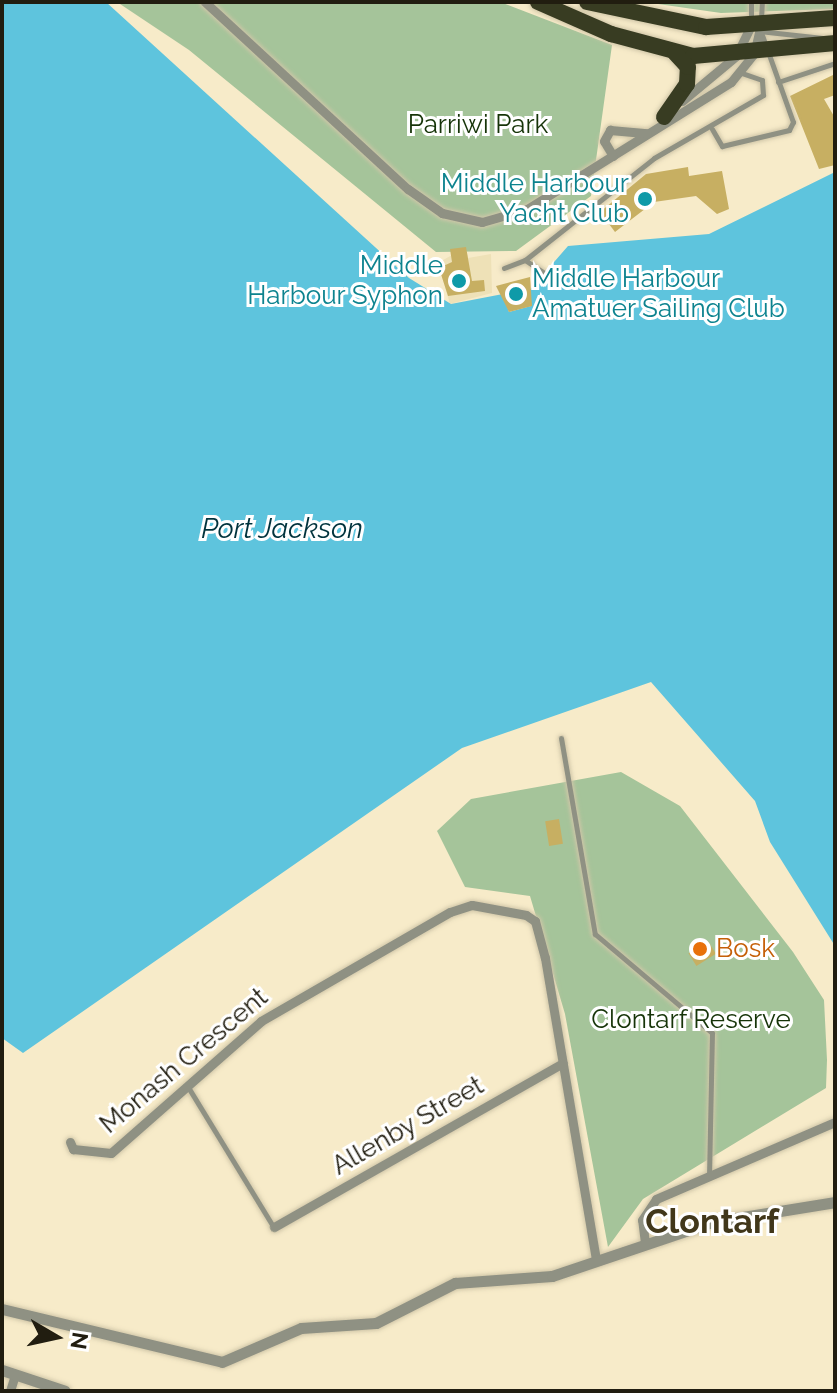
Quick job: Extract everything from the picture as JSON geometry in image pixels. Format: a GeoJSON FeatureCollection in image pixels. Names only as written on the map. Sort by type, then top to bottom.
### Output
{"type":"FeatureCollection","features":[{"type":"Feature","properties":{"kind":"highway"},"geometry":{"type":"LineString","coordinates":[[538,2],[675,53],[736,56],[835,42]]}},
{"type":"Feature","properties":{"kind":"highway"},"geometry":{"type":"LineString","coordinates":[[587,2],[677,24],[757,27],[835,18]]}},
{"type":"Feature","properties":{"kind":"highway"},"geometry":{"type":"LineString","coordinates":[[664,117],[687,84],[688,67],[675,53]]}},
{"type":"Feature","properties":{"kind":"street"},"geometry":{"type":"LineString","coordinates":[[205,2],[408,189],[459,220],[527,209],[742,73],[762,53],[757,27]]}},
{"type":"Feature","properties":{"kind":"street"},"geometry":{"type":"LineString","coordinates":[[613,156],[604,141],[610,130],[649,132],[736,56],[757,27]]}},
{"type":"Feature","properties":{"kind":"street","name":"Monash Crescent"},"geometry":{"type":"LineString","coordinates":[[70,1142],[73,1149],[111,1153],[261,1021],[450,912],[472,905],[535,921],[563,1063]]}},
{"type":"Feature","properties":{"kind":"street"},"geometry":{"type":"LineString","coordinates":[[563,1063],[596,1259]]}},
{"type":"Feature","properties":{"kind":"street","name":"Allenby Street"},"geometry":{"type":"LineString","coordinates":[[274,1227],[563,1063]]}},
{"type":"Feature","properties":{"kind":"street"},"geometry":{"type":"LineString","coordinates":[[645,1243],[642,1220],[656,1199],[835,1122]]}},
{"type":"Feature","properties":{"kind":"street"},"geometry":{"type":"LineString","coordinates":[[2,1309],[222,1362],[301,1328],[376,1323],[455,1283],[552,1276],[712,1222],[835,1202]]}},
{"type":"Feature","properties":{"kind":"street"},"geometry":{"type":"LineString","coordinates":[[2,1370],[65,1391]]}},
{"type":"Feature","properties":{"kind":"street"},"geometry":{"type":"LineString","coordinates":[[10,1391],[15,1375]]}},
{"type":"Feature","properties":{"kind":"lane"},"geometry":{"type":"LineString","coordinates":[[712,129],[722,146],[789,130],[793,122],[778,82],[762,53],[751,2]]}},
{"type":"Feature","properties":{"kind":"lane"},"geometry":{"type":"LineString","coordinates":[[757,27],[762,2]]}},
{"type":"Feature","properties":{"kind":"lane"},"geometry":{"type":"LineString","coordinates":[[757,27],[835,42]]}},
{"type":"Feature","properties":{"kind":"lane"},"geometry":{"type":"LineString","coordinates":[[778,82],[835,63]]}},
{"type":"Feature","properties":{"kind":"lane"},"geometry":{"type":"LineString","coordinates":[[504,268],[525,260],[654,158],[712,129],[763,95],[762,80],[742,73]]}},
{"type":"Feature","properties":{"kind":"lane"},"geometry":{"type":"LineString","coordinates":[[525,260],[555,280]]}},
{"type":"Feature","properties":{"kind":"lane"},"geometry":{"type":"LineString","coordinates":[[561,738],[595,934],[712,1033],[709,1176]]}},
{"type":"Feature","properties":{"kind":"lane"},"geometry":{"type":"LineString","coordinates":[[188,1087],[274,1227]]}},
{"type":"Feature","properties":{"kind":"shaded area"},"geometry":{"type":"Polygon","coordinates":[[[466,247],[468,258],[491,254],[492,293],[450,304],[438,263],[466,247]]]}},
{"type":"Feature","properties":{"kind":"green space","name":"Parriwi Park"},"geometry":{"type":"Polygon","coordinates":[[[117,2],[500,2],[612,45],[591,196],[516,251],[436,252],[189,50],[117,2]]]}},
{"type":"Feature","properties":{"kind":"green space"},"geometry":{"type":"Polygon","coordinates":[[[644,2],[835,2],[835,9],[721,13],[644,2]]]}},
{"type":"Feature","properties":{"kind":"green space","name":"Clontarf Reserve"},"geometry":{"type":"Polygon","coordinates":[[[621,772],[680,806],[793,952],[824,1000],[827,1060],[826,1088],[643,1199],[608,1247],[565,1014],[530,896],[465,887],[437,831],[471,799],[621,772]]]}},
{"type":"Feature","properties":{"kind":"water","name":"Port Jackson"},"geometry":{"type":"Polygon","coordinates":[[[2,2],[106,2],[409,278],[451,304],[503,294],[509,312],[531,306],[528,292],[568,246],[709,234],[835,172],[835,946],[770,842],[755,801],[651,682],[462,748],[23,1053],[2,1038],[2,2]]]}},
{"type":"Feature","properties":{"kind":"building"},"geometry":{"type":"Polygon","coordinates":[[[835,74],[835,95],[824,99],[835,118],[835,165],[819,169],[790,96],[835,74]]]}},
{"type":"Feature","properties":{"kind":"building","name":"Middle Harbour Yacht Club"},"geometry":{"type":"Polygon","coordinates":[[[688,167],[689,176],[722,171],[729,209],[717,214],[696,196],[654,202],[615,232],[600,212],[646,174],[688,167]]]}},
{"type":"Feature","properties":{"kind":"building"},"geometry":{"type":"Polygon","coordinates":[[[466,247],[472,281],[484,280],[485,291],[448,296],[439,268],[452,262],[450,249],[466,247]]]}},
{"type":"Feature","properties":{"kind":"building","name":"Middle Harbour Amatuer Sailing Club"},"geometry":{"type":"Polygon","coordinates":[[[530,277],[532,306],[509,312],[496,286],[530,277]]]}},
{"type":"Feature","properties":{"kind":"building"},"geometry":{"type":"Polygon","coordinates":[[[559,819],[563,844],[549,846],[545,821],[559,819]]]}},
{"type":"Feature","properties":{"kind":"building"},"geometry":{"type":"Polygon","coordinates":[[[708,941],[716,954],[696,966],[688,953],[708,941]]]}},
{"type":"Feature","properties":{"kind":"place","name":"Middle Harbour Yacht Club"},"geometry":{"type":"Point","coordinates":[645,199]}},
{"type":"Feature","properties":{"kind":"place","name":"Middle Harbour Syphon"},"geometry":{"type":"Point","coordinates":[459,281]}},
{"type":"Feature","properties":{"kind":"place","name":"Middle Harbour Amatuer Sailing Club"},"geometry":{"type":"Point","coordinates":[516,294]}},
{"type":"Feature","properties":{"kind":"place","name":"Bosk"},"geometry":{"type":"Point","coordinates":[700,949]}},
{"type":"Feature","properties":{"kind":"district","name":"Clontarf"},"geometry":{"type":"Point","coordinates":[712,1222]}}]}
